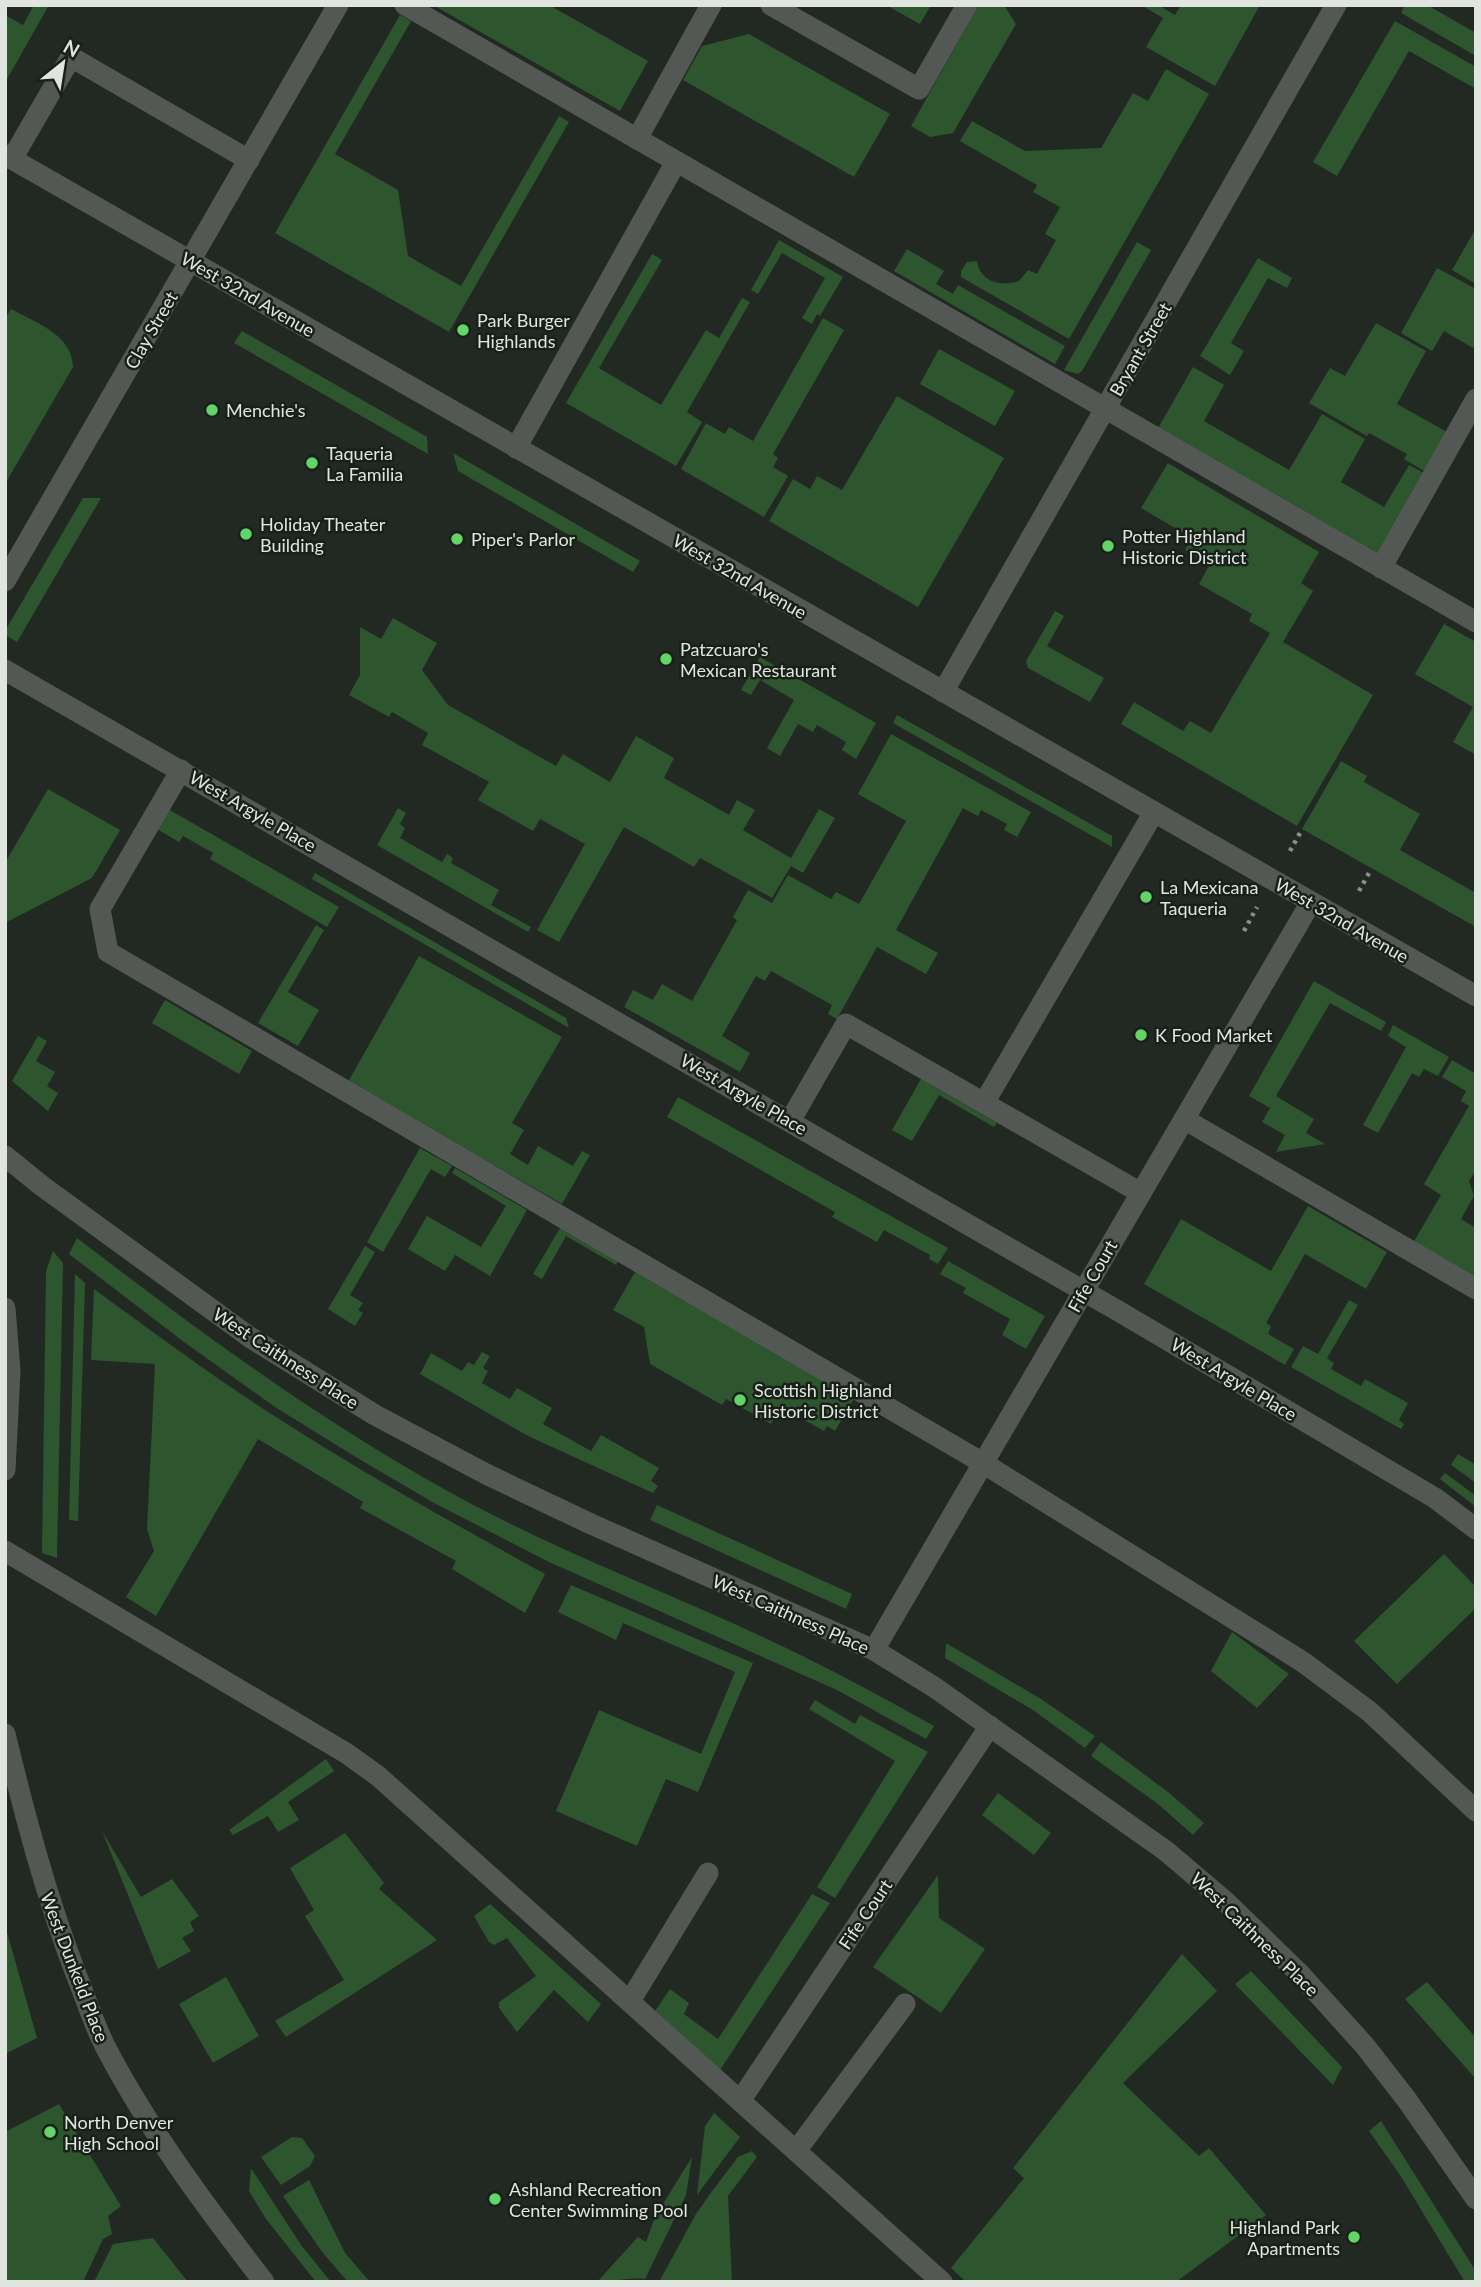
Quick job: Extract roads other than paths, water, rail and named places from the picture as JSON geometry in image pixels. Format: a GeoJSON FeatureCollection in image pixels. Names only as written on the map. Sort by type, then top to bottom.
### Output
{"type":"FeatureCollection","features":[{"type":"Feature","properties":{"kind":"street","name":"Clay Street"},"geometry":{"type":"LineString","coordinates":[[5,582],[338,5]]}},
{"type":"Feature","properties":{"kind":"street"},"geometry":{"type":"LineString","coordinates":[[405,5],[1476,622]]}},
{"type":"Feature","properties":{"kind":"street"},"geometry":{"type":"LineString","coordinates":[[637,139],[711,5]]}},
{"type":"Feature","properties":{"kind":"street"},"geometry":{"type":"LineString","coordinates":[[771,5],[919,89],[967,5]]}},
{"type":"Feature","properties":{"kind":"street","name":"Bryant Street"},"geometry":{"type":"LineString","coordinates":[[943,692],[1336,5]]}},
{"type":"Feature","properties":{"kind":"street"},"geometry":{"type":"LineString","coordinates":[[9,157],[71,57],[249,160]]}},
{"type":"Feature","properties":{"kind":"street","name":"West 32nd Avenue"},"geometry":{"type":"LineString","coordinates":[[9,157],[1476,996]]}},
{"type":"Feature","properties":{"kind":"street"},"geometry":{"type":"LineString","coordinates":[[516,448],[676,162]]}},
{"type":"Feature","properties":{"kind":"street"},"geometry":{"type":"LineString","coordinates":[[1381,568],[1476,399]]}},
{"type":"Feature","properties":{"kind":"street","name":"West Argyle Place"},"geometry":{"type":"LineString","coordinates":[[5,670],[1084,1291],[1435,1498],[1476,1529]]}},
{"type":"Feature","properties":{"kind":"street"},"geometry":{"type":"LineString","coordinates":[[181,770],[100,909],[108,952],[983,1463],[1336,1684],[1370,1712],[1476,1811]]}},
{"type":"Feature","properties":{"kind":"street"},"geometry":{"type":"LineString","coordinates":[[984,1103],[1154,813]]}},
{"type":"Feature","properties":{"kind":"street","name":"Fife Court"},"geometry":{"type":"LineString","coordinates":[[874,1650],[1311,902]]}},
{"type":"Feature","properties":{"kind":"street"},"geometry":{"type":"LineString","coordinates":[[790,1121],[846,1024],[1141,1193]]}},
{"type":"Feature","properties":{"kind":"street"},"geometry":{"type":"LineString","coordinates":[[1184,1119],[1476,1289]]}},
{"type":"Feature","properties":{"kind":"street","name":"West Caithness Place"},"geometry":{"type":"LineString","coordinates":[[5,1156],[42,1186],[251,1338],[375,1415],[488,1475],[591,1524],[874,1650],[990,1726],[1166,1851],[1226,1902],[1300,1974],[1365,2046],[1408,2100],[1476,2199]]}},
{"type":"Feature","properties":{"kind":"street"},"geometry":{"type":"LineString","coordinates":[[5,1308],[10,1371],[5,1470]]}},
{"type":"Feature","properties":{"kind":"street"},"geometry":{"type":"LineString","coordinates":[[5,1550],[346,1753],[378,1776],[942,2282]]}},
{"type":"Feature","properties":{"kind":"street","name":"Fife Court"},"geometry":{"type":"LineString","coordinates":[[740,2101],[990,1726]]}},
{"type":"Feature","properties":{"kind":"street","name":"West Dunkeld Place"},"geometry":{"type":"LineString","coordinates":[[5,1734],[43,1881],[75,1972],[106,2047],[147,2118],[191,2184],[264,2282]]}},
{"type":"Feature","properties":{"kind":"street"},"geometry":{"type":"LineString","coordinates":[[630,2001],[708,1873]]}},
{"type":"Feature","properties":{"kind":"street"},"geometry":{"type":"LineString","coordinates":[[796,2151],[905,2004]]}},
{"type":"Feature","properties":{"kind":"place","name":"Park Burger Highlands"},"geometry":{"type":"Point","coordinates":[463,330]}},
{"type":"Feature","properties":{"kind":"place","name":"Menchie's"},"geometry":{"type":"Point","coordinates":[212,410]}},
{"type":"Feature","properties":{"kind":"place","name":"Taqueria La Familia"},"geometry":{"type":"Point","coordinates":[312,463]}},
{"type":"Feature","properties":{"kind":"place","name":"Holiday Theater Building"},"geometry":{"type":"Point","coordinates":[246,534]}},
{"type":"Feature","properties":{"kind":"place","name":"Piper's Parlor"},"geometry":{"type":"Point","coordinates":[457,539]}},
{"type":"Feature","properties":{"kind":"place","name":"Potter Highland Historic District"},"geometry":{"type":"Point","coordinates":[1108,546]}},
{"type":"Feature","properties":{"kind":"place","name":"Patzcuaro's Mexican Restaurant"},"geometry":{"type":"Point","coordinates":[666,659]}},
{"type":"Feature","properties":{"kind":"place","name":"La Mexicana Taqueria"},"geometry":{"type":"Point","coordinates":[1146,897]}},
{"type":"Feature","properties":{"kind":"place","name":"K Food Market"},"geometry":{"type":"Point","coordinates":[1141,1035]}},
{"type":"Feature","properties":{"kind":"place","name":"Scottish Highland Historic District"},"geometry":{"type":"Point","coordinates":[740,1400]}},
{"type":"Feature","properties":{"kind":"place","name":"North Denver High School"},"geometry":{"type":"Point","coordinates":[50,2132]}},
{"type":"Feature","properties":{"kind":"place","name":"Ashland Recreation Center Swimming Pool"},"geometry":{"type":"Point","coordinates":[495,2199]}},
{"type":"Feature","properties":{"kind":"place","name":"Highland Park Apartments"},"geometry":{"type":"Point","coordinates":[1354,2237]}}]}
